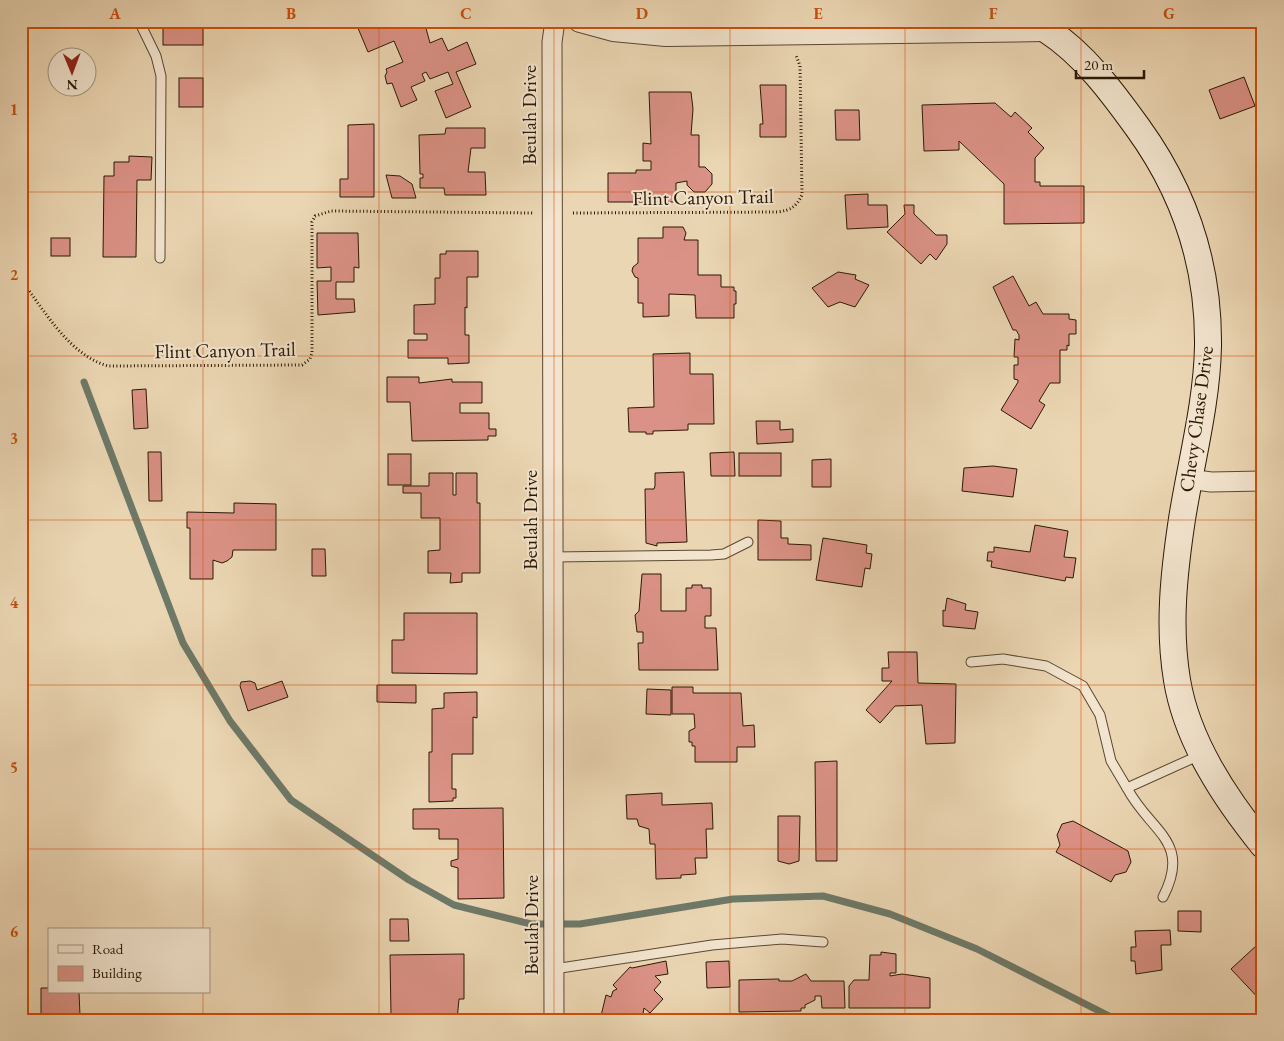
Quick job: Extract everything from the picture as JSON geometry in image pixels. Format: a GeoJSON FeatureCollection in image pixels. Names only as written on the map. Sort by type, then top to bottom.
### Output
{"type":"FeatureCollection","features":[{"type":"Feature","properties":{"kind":"main road","name":"Chevy Chase Drive"},"geometry":{"type":"LineString","coordinates":[[1047,25],[1066,42],[1116,98],[1153,148],[1178,194],[1195,237],[1204,279],[1208,346],[1203,392],[1173,579],[1172,637],[1177,681],[1202,753],[1220,787],[1263,845]]}},
{"type":"Feature","properties":{"kind":"street","name":"Beulah Drive"},"geometry":{"type":"LineString","coordinates":[[554,1020],[551,213],[552,42],[555,21]]}},
{"type":"Feature","properties":{"kind":"street"},"geometry":{"type":"LineString","coordinates":[[580,21],[613,30],[666,35],[1047,25]]}},
{"type":"Feature","properties":{"kind":"street"},"geometry":{"type":"LineString","coordinates":[[1189,479],[1211,482],[1263,481]]}},
{"type":"Feature","properties":{"kind":"lane"},"geometry":{"type":"LineString","coordinates":[[138,21],[156,56],[161,76],[160,258]]}},
{"type":"Feature","properties":{"kind":"lane"},"geometry":{"type":"LineString","coordinates":[[553,557],[724,554],[748,542]]}},
{"type":"Feature","properties":{"kind":"lane"},"geometry":{"type":"LineString","coordinates":[[971,662],[1003,659],[1046,666],[1083,686],[1100,715],[1111,761],[1137,807],[1162,833],[1173,854],[1172,879],[1163,897]]}},
{"type":"Feature","properties":{"kind":"lane"},"geometry":{"type":"LineString","coordinates":[[1127,788],[1202,753]]}},
{"type":"Feature","properties":{"kind":"lane"},"geometry":{"type":"LineString","coordinates":[[554,969],[712,945],[782,939],[823,942]]}},
{"type":"Feature","properties":{"kind":"path","name":"Flint Canyon Trail"},"geometry":{"type":"LineString","coordinates":[[571,213],[778,212],[789,210],[797,205],[802,195],[800,76],[795,50]]}},
{"type":"Feature","properties":{"kind":"path","name":"Flint Canyon Trail"},"geometry":{"type":"LineString","coordinates":[[21,280],[72,345],[87,358],[99,364],[108,366],[302,365],[310,359],[312,353],[312,222],[315,216],[320,213],[340,211],[534,213]]}},
{"type":"Feature","properties":{"kind":"building"},"geometry":{"type":"Polygon","coordinates":[[[163,21],[203,21],[203,45],[163,45],[163,21]]]}},
{"type":"Feature","properties":{"kind":"building"},"geometry":{"type":"Polygon","coordinates":[[[355,21],[424,21],[430,43],[442,38],[448,51],[467,42],[476,64],[456,72],[471,107],[446,118],[435,91],[453,84],[448,72],[430,79],[426,72],[422,74],[425,81],[411,87],[417,100],[401,107],[392,83],[387,84],[385,76],[386,69],[403,62],[394,41],[368,52],[355,21]]]}},
{"type":"Feature","properties":{"kind":"building"},"geometry":{"type":"Polygon","coordinates":[[[1244,77],[1255,106],[1220,119],[1209,90],[1244,77]]]}},
{"type":"Feature","properties":{"kind":"building"},"geometry":{"type":"Polygon","coordinates":[[[179,78],[203,78],[203,107],[179,107],[179,78]]]}},
{"type":"Feature","properties":{"kind":"building"},"geometry":{"type":"Polygon","coordinates":[[[760,85],[786,85],[786,137],[760,137],[760,124],[763,124],[760,85]]]}},
{"type":"Feature","properties":{"kind":"building"},"geometry":{"type":"Polygon","coordinates":[[[649,92],[691,92],[693,109],[691,135],[699,135],[699,167],[705,167],[712,174],[712,184],[705,192],[694,192],[687,185],[687,181],[676,183],[676,202],[608,202],[608,173],[636,173],[636,170],[651,170],[651,161],[643,161],[643,143],[651,144],[649,92]]]}},
{"type":"Feature","properties":{"kind":"building"},"geometry":{"type":"Polygon","coordinates":[[[995,103],[1011,117],[1015,112],[1032,128],[1028,132],[1044,148],[1035,158],[1035,182],[1040,182],[1040,186],[1084,186],[1084,223],[1004,224],[1004,184],[959,141],[959,150],[924,151],[922,105],[995,103]]]}},
{"type":"Feature","properties":{"kind":"building"},"geometry":{"type":"Polygon","coordinates":[[[835,110],[859,110],[860,140],[836,140],[835,110]]]}},
{"type":"Feature","properties":{"kind":"building"},"geometry":{"type":"Polygon","coordinates":[[[374,124],[374,197],[340,197],[340,179],[348,179],[348,125],[374,124]]]}},
{"type":"Feature","properties":{"kind":"building"},"geometry":{"type":"Polygon","coordinates":[[[446,128],[485,128],[485,148],[471,148],[468,172],[485,172],[486,195],[445,195],[444,188],[420,188],[420,178],[423,178],[423,174],[420,174],[419,135],[445,134],[446,128]]]}},
{"type":"Feature","properties":{"kind":"building"},"geometry":{"type":"Polygon","coordinates":[[[129,156],[152,157],[151,180],[137,180],[136,257],[103,257],[104,176],[114,176],[114,162],[129,162],[129,156]]]}},
{"type":"Feature","properties":{"kind":"building"},"geometry":{"type":"Polygon","coordinates":[[[386,175],[400,176],[412,184],[416,198],[392,198],[386,175]]]}},
{"type":"Feature","properties":{"kind":"building"},"geometry":{"type":"Polygon","coordinates":[[[868,194],[868,205],[887,205],[888,227],[847,229],[845,195],[868,194]]]}},
{"type":"Feature","properties":{"kind":"building"},"geometry":{"type":"Polygon","coordinates":[[[904,205],[914,205],[914,214],[936,235],[947,235],[947,244],[936,260],[930,254],[921,264],[887,232],[905,214],[904,205]]]}},
{"type":"Feature","properties":{"kind":"building"},"geometry":{"type":"Polygon","coordinates":[[[663,227],[683,227],[686,233],[684,240],[698,240],[698,275],[721,275],[721,287],[734,287],[734,291],[736,291],[736,304],[734,304],[734,318],[696,318],[695,295],[669,294],[669,316],[643,317],[643,303],[638,303],[638,278],[635,277],[632,271],[633,267],[638,263],[638,238],[663,238],[663,227]]]}},
{"type":"Feature","properties":{"kind":"building"},"geometry":{"type":"Polygon","coordinates":[[[317,233],[358,233],[359,268],[354,267],[354,282],[336,282],[336,299],[354,299],[355,312],[318,315],[317,281],[331,281],[331,267],[317,268],[317,233]]]}},
{"type":"Feature","properties":{"kind":"building"},"geometry":{"type":"Polygon","coordinates":[[[51,238],[70,238],[70,256],[51,256],[51,238]]]}},
{"type":"Feature","properties":{"kind":"building"},"geometry":{"type":"Polygon","coordinates":[[[446,251],[478,251],[478,277],[467,277],[465,335],[469,335],[469,363],[448,364],[448,358],[408,358],[408,340],[427,340],[427,334],[414,334],[414,305],[435,304],[435,278],[440,278],[440,254],[446,254],[446,251]]]}},
{"type":"Feature","properties":{"kind":"building"},"geometry":{"type":"Polygon","coordinates":[[[838,272],[856,275],[855,279],[869,285],[855,307],[840,302],[828,307],[812,288],[838,272]]]}},
{"type":"Feature","properties":{"kind":"building"},"geometry":{"type":"Polygon","coordinates":[[[1013,276],[1029,306],[1036,302],[1043,314],[1069,314],[1069,319],[1076,320],[1076,334],[1069,334],[1067,350],[1060,350],[1060,383],[1050,383],[1039,401],[1045,405],[1031,429],[1001,410],[1018,382],[1018,380],[1014,379],[1014,365],[1018,365],[1018,357],[1014,357],[1015,339],[1019,340],[1019,335],[1016,330],[1013,330],[993,287],[1013,276]]]}},
{"type":"Feature","properties":{"kind":"building"},"geometry":{"type":"Polygon","coordinates":[[[690,353],[690,374],[713,374],[714,424],[688,424],[688,430],[653,431],[653,434],[629,432],[628,408],[654,407],[653,354],[690,353]]]}},
{"type":"Feature","properties":{"kind":"building"},"geometry":{"type":"Polygon","coordinates":[[[387,377],[419,377],[419,383],[452,379],[452,382],[482,382],[482,403],[460,403],[460,413],[489,413],[489,429],[496,429],[496,436],[488,436],[488,440],[412,441],[410,402],[387,402],[387,377]]]}},
{"type":"Feature","properties":{"kind":"building"},"geometry":{"type":"Polygon","coordinates":[[[146,389],[148,428],[134,429],[132,390],[146,389]]]}},
{"type":"Feature","properties":{"kind":"building"},"geometry":{"type":"Polygon","coordinates":[[[756,421],[780,421],[780,430],[793,429],[793,442],[757,444],[756,421]]]}},
{"type":"Feature","properties":{"kind":"building"},"geometry":{"type":"Polygon","coordinates":[[[148,452],[161,452],[162,501],[149,501],[148,452]]]}},
{"type":"Feature","properties":{"kind":"building"},"geometry":{"type":"Polygon","coordinates":[[[734,452],[735,476],[711,476],[710,453],[734,452]]]}},
{"type":"Feature","properties":{"kind":"building"},"geometry":{"type":"Polygon","coordinates":[[[739,453],[781,453],[781,476],[739,476],[739,453]]]}},
{"type":"Feature","properties":{"kind":"building"},"geometry":{"type":"Polygon","coordinates":[[[388,454],[411,454],[411,485],[388,485],[388,454]]]}},
{"type":"Feature","properties":{"kind":"building"},"geometry":{"type":"Polygon","coordinates":[[[831,459],[831,487],[812,487],[812,460],[831,459]]]}},
{"type":"Feature","properties":{"kind":"building"},"geometry":{"type":"Polygon","coordinates":[[[993,466],[1017,469],[1013,497],[962,491],[964,468],[993,466]]]}},
{"type":"Feature","properties":{"kind":"building"},"geometry":{"type":"Polygon","coordinates":[[[684,472],[687,542],[657,543],[657,546],[646,543],[645,489],[654,489],[655,473],[684,472]]]}},
{"type":"Feature","properties":{"kind":"building"},"geometry":{"type":"Polygon","coordinates":[[[429,473],[453,473],[453,495],[456,495],[456,473],[477,473],[477,503],[480,503],[480,573],[462,573],[462,582],[450,583],[451,573],[428,573],[428,551],[440,550],[440,518],[421,518],[421,493],[403,493],[403,486],[429,486],[429,473]]]}},
{"type":"Feature","properties":{"kind":"building"},"geometry":{"type":"Polygon","coordinates":[[[234,503],[276,504],[276,550],[233,550],[232,557],[227,561],[222,563],[213,560],[213,579],[190,579],[190,528],[187,528],[187,512],[234,513],[234,503]]]}},
{"type":"Feature","properties":{"kind":"building"},"geometry":{"type":"Polygon","coordinates":[[[758,520],[781,521],[781,538],[788,538],[788,544],[811,545],[811,560],[758,560],[758,520]]]}},
{"type":"Feature","properties":{"kind":"building"},"geometry":{"type":"Polygon","coordinates":[[[1035,525],[1068,531],[1064,557],[1076,558],[1073,578],[1066,577],[1065,581],[991,567],[992,561],[987,561],[988,552],[994,552],[994,547],[1030,552],[1035,525]]]}},
{"type":"Feature","properties":{"kind":"building"},"geometry":{"type":"Polygon","coordinates":[[[823,538],[867,545],[866,553],[872,554],[870,569],[865,568],[862,587],[816,580],[823,538]]]}},
{"type":"Feature","properties":{"kind":"building"},"geometry":{"type":"Polygon","coordinates":[[[312,549],[325,549],[326,576],[312,576],[312,549]]]}},
{"type":"Feature","properties":{"kind":"building"},"geometry":{"type":"Polygon","coordinates":[[[642,574],[661,574],[661,611],[686,611],[686,588],[692,588],[692,585],[702,585],[702,588],[711,588],[711,616],[705,616],[705,628],[716,628],[718,670],[639,670],[638,643],[643,643],[643,632],[637,632],[635,615],[639,611],[642,574]]]}},
{"type":"Feature","properties":{"kind":"building"},"geometry":{"type":"Polygon","coordinates":[[[947,598],[966,604],[965,610],[978,612],[975,629],[943,626],[943,610],[945,611],[947,598]]]}},
{"type":"Feature","properties":{"kind":"building"},"geometry":{"type":"Polygon","coordinates":[[[404,613],[477,613],[477,674],[392,673],[392,640],[404,640],[404,613]]]}},
{"type":"Feature","properties":{"kind":"building"},"geometry":{"type":"Polygon","coordinates":[[[888,652],[917,652],[918,683],[956,684],[955,743],[926,744],[922,705],[895,706],[880,723],[866,710],[892,681],[882,681],[882,668],[889,668],[888,652]]]}},
{"type":"Feature","properties":{"kind":"building"},"geometry":{"type":"Polygon","coordinates":[[[250,681],[255,683],[257,690],[282,681],[288,697],[248,711],[240,686],[241,682],[250,681]]]}},
{"type":"Feature","properties":{"kind":"building"},"geometry":{"type":"Polygon","coordinates":[[[377,685],[416,685],[416,703],[377,702],[377,685]]]}},
{"type":"Feature","properties":{"kind":"building"},"geometry":{"type":"Polygon","coordinates":[[[672,687],[693,687],[693,693],[741,693],[743,726],[754,725],[755,747],[737,747],[737,762],[695,762],[695,746],[692,746],[692,742],[689,742],[689,731],[695,728],[694,714],[672,714],[672,687]]]}},
{"type":"Feature","properties":{"kind":"building"},"geometry":{"type":"Polygon","coordinates":[[[647,689],[671,690],[671,715],[646,714],[647,689]]]}},
{"type":"Feature","properties":{"kind":"building"},"geometry":{"type":"Polygon","coordinates":[[[477,692],[477,718],[473,717],[473,754],[452,754],[452,789],[456,789],[456,798],[453,798],[453,801],[429,802],[429,752],[432,752],[432,709],[444,708],[444,693],[477,692]]]}},
{"type":"Feature","properties":{"kind":"building"},"geometry":{"type":"Polygon","coordinates":[[[837,761],[837,861],[816,861],[815,762],[837,761]]]}},
{"type":"Feature","properties":{"kind":"building"},"geometry":{"type":"Polygon","coordinates":[[[662,793],[662,805],[712,803],[713,829],[706,829],[707,858],[695,858],[696,874],[681,875],[681,878],[656,879],[655,844],[650,844],[649,829],[639,826],[637,819],[627,819],[626,795],[662,793]]]}},
{"type":"Feature","properties":{"kind":"building"},"geometry":{"type":"Polygon","coordinates":[[[503,808],[504,898],[458,899],[458,868],[451,866],[451,861],[458,859],[458,839],[439,839],[439,829],[413,829],[413,809],[503,808]]]}},
{"type":"Feature","properties":{"kind":"building"},"geometry":{"type":"Polygon","coordinates":[[[778,816],[800,816],[799,861],[789,864],[778,861],[778,816]]]}},
{"type":"Feature","properties":{"kind":"building"},"geometry":{"type":"Polygon","coordinates":[[[1073,821],[1128,851],[1131,862],[1126,872],[1115,875],[1111,882],[1056,852],[1060,845],[1057,835],[1062,824],[1073,821]]]}},
{"type":"Feature","properties":{"kind":"building"},"geometry":{"type":"Polygon","coordinates":[[[1178,911],[1201,911],[1201,932],[1178,931],[1178,911]]]}},
{"type":"Feature","properties":{"kind":"building"},"geometry":{"type":"Polygon","coordinates":[[[390,919],[408,919],[409,941],[390,941],[390,919]]]}},
{"type":"Feature","properties":{"kind":"building"},"geometry":{"type":"Polygon","coordinates":[[[1170,930],[1171,945],[1161,945],[1162,970],[1136,974],[1135,961],[1131,961],[1131,947],[1136,947],[1135,931],[1170,930]]]}},
{"type":"Feature","properties":{"kind":"building"},"geometry":{"type":"Polygon","coordinates":[[[1257,945],[1263,951],[1263,1003],[1231,969],[1257,945]]]}},
{"type":"Feature","properties":{"kind":"building"},"geometry":{"type":"Polygon","coordinates":[[[881,952],[896,954],[896,973],[890,973],[890,976],[902,974],[930,978],[930,1008],[849,1008],[849,986],[854,980],[869,980],[870,955],[881,955],[881,952]]]}},
{"type":"Feature","properties":{"kind":"building"},"geometry":{"type":"Polygon","coordinates":[[[464,954],[464,999],[459,999],[457,1020],[382,1020],[382,1016],[391,1016],[390,955],[464,954]]]}},
{"type":"Feature","properties":{"kind":"building"},"geometry":{"type":"Polygon","coordinates":[[[666,961],[668,974],[655,976],[661,982],[654,990],[663,999],[650,1013],[644,1008],[642,1020],[600,1020],[606,995],[611,997],[613,991],[617,989],[613,985],[630,967],[666,961]]]}},
{"type":"Feature","properties":{"kind":"building"},"geometry":{"type":"Polygon","coordinates":[[[729,961],[730,987],[707,988],[706,962],[729,961]]]}},
{"type":"Feature","properties":{"kind":"building"},"geometry":{"type":"Polygon","coordinates":[[[806,974],[811,981],[844,981],[845,1008],[822,1008],[821,996],[815,996],[815,1000],[805,1005],[805,1008],[801,1008],[801,1011],[739,1012],[739,980],[779,979],[779,981],[792,981],[806,974]]]}},
{"type":"Feature","properties":{"kind":"building"},"geometry":{"type":"Polygon","coordinates":[[[41,988],[48,988],[48,994],[79,994],[80,1016],[41,1016],[41,988]]]}},
{"type":"Feature","properties":{"kind":"building"},"geometry":{"type":"Polygon","coordinates":[[[736,1016],[736,1020],[709,1020],[709,1017],[736,1016]]]}},
{"type":"Feature","properties":{"kind":"waterway"},"geometry":{"type":"LineString","coordinates":[[84,382],[183,643],[230,721],[291,800],[409,880],[454,905],[531,924],[580,924],[733,899],[823,896],[890,914],[977,949],[1117,1020]]}}]}
